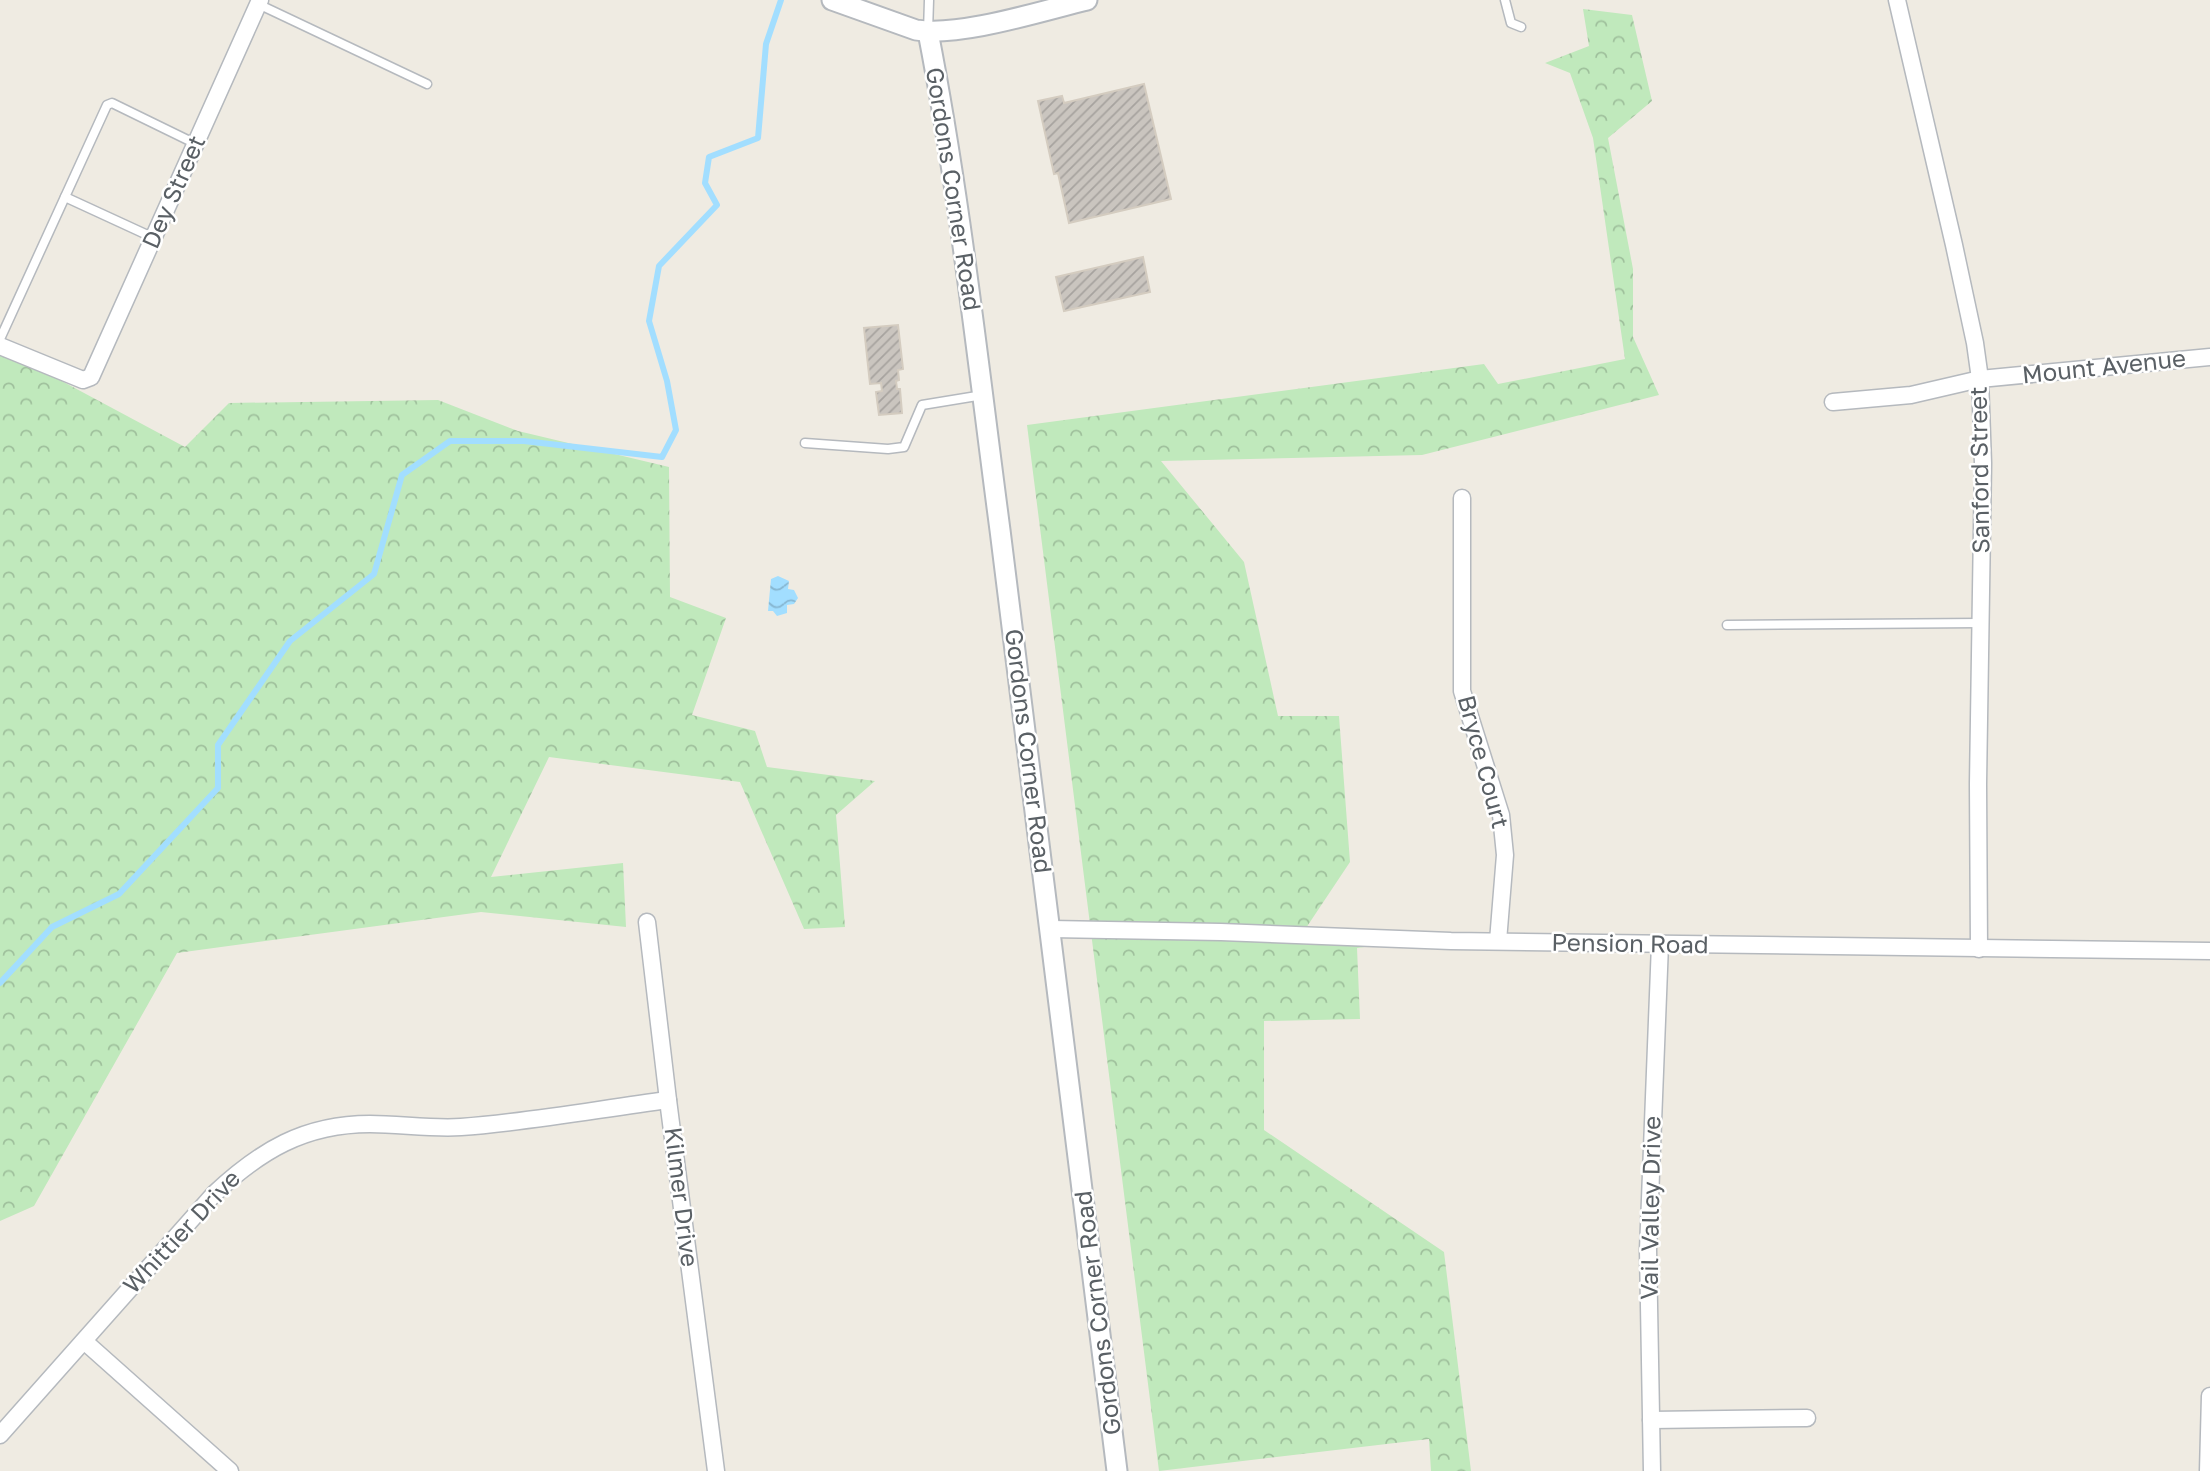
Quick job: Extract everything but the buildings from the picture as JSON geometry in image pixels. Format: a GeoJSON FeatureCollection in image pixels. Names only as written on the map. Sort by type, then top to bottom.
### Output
{"type":"FeatureCollection","features":[{"type":"Feature","properties":{"kind":"street"},"geometry":{"type":"LineString","coordinates":[[832,0],[928,32],[982,25],[1087,0]]}},
{"type":"Feature","properties":{"kind":"street","name":"Sanford Street"},"geometry":{"type":"LineString","coordinates":[[1896,0],[1954,245],[1980,379],[1983,463],[1979,949]]}},
{"type":"Feature","properties":{"kind":"street","name":"Dey Street"},"geometry":{"type":"LineString","coordinates":[[0,346],[83,380],[91,377],[259,2]]}},
{"type":"Feature","properties":{"kind":"street","name":"Gordons Corner Road"},"geometry":{"type":"LineString","coordinates":[[928,32],[983,396],[1117,1471]]}},
{"type":"Feature","properties":{"kind":"street","name":"Mount Avenue"},"geometry":{"type":"LineString","coordinates":[[1833,401],[1911,395],[1980,379],[2210,357]]}},
{"type":"Feature","properties":{"kind":"street","name":"Bryce Court"},"geometry":{"type":"LineString","coordinates":[[1462,498],[1462,691],[1501,815],[1505,855],[1498,942]]}},
{"type":"Feature","properties":{"kind":"street","name":"Kilmer Drive"},"geometry":{"type":"LineString","coordinates":[[647,922],[716,1471]]}},
{"type":"Feature","properties":{"kind":"street","name":"Pension Road"},"geometry":{"type":"LineString","coordinates":[[1051,929],[1498,942],[2210,951]]}},
{"type":"Feature","properties":{"kind":"street","name":"Vail Valley Drive"},"geometry":{"type":"LineString","coordinates":[[1652,1471],[1648,1250],[1660,944]]}},
{"type":"Feature","properties":{"kind":"street","name":"Whittier Drive"},"geometry":{"type":"LineString","coordinates":[[0,1435],[214,1194],[245,1166],[292,1139],[316,1130],[344,1125],[461,1127],[668,1100]]}},
{"type":"Feature","properties":{"kind":"street"},"geometry":{"type":"LineString","coordinates":[[84,1341],[230,1471]]}},
{"type":"Feature","properties":{"kind":"street"},"geometry":{"type":"LineString","coordinates":[[2208,1471],[2210,1396]]}},
{"type":"Feature","properties":{"kind":"street"},"geometry":{"type":"LineString","coordinates":[[1651,1420],[1807,1418]]}},
{"type":"Feature","properties":{"kind":"lane"},"geometry":{"type":"LineString","coordinates":[[928,32],[929,0]]}},
{"type":"Feature","properties":{"kind":"lane"},"geometry":{"type":"LineString","coordinates":[[1505,0],[1511,23],[1521,27]]}},
{"type":"Feature","properties":{"kind":"lane"},"geometry":{"type":"LineString","coordinates":[[259,2],[427,84]]}},
{"type":"Feature","properties":{"kind":"lane"},"geometry":{"type":"LineString","coordinates":[[0,339],[109,104],[112,103],[196,144]]}},
{"type":"Feature","properties":{"kind":"lane"},"geometry":{"type":"LineString","coordinates":[[65,197],[153,237]]}},
{"type":"Feature","properties":{"kind":"lane"},"geometry":{"type":"LineString","coordinates":[[805,443],[888,449],[904,447],[922,405],[983,396]]}},
{"type":"Feature","properties":{"kind":"lane"},"geometry":{"type":"LineString","coordinates":[[1727,625],[1981,623]]}},
{"type":"Feature","properties":{"kind":"green space"},"geometry":{"type":"Polygon","coordinates":[[[1583,9],[1632,15],[1652,101],[1608,138],[1633,269],[1633,337],[1659,395],[1422,455],[1161,461],[1244,562],[1278,716],[1339,716],[1350,862],[1300,937],[1388,944],[1357,948],[1360,1019],[1264,1021],[1264,1130],[1444,1252],[1471,1471],[1431,1471],[1429,1439],[1159,1471],[1027,425],[1484,364],[1498,384],[1625,359],[1593,138],[1570,73],[1545,63],[1589,46],[1583,9]]]}},
{"type":"Feature","properties":{"kind":"green space"},"geometry":{"type":"Polygon","coordinates":[[[0,348],[185,447],[229,403],[438,400],[518,431],[669,467],[670,597],[726,618],[692,715],[755,731],[767,767],[875,781],[836,815],[845,927],[804,929],[740,782],[549,757],[491,877],[623,863],[626,927],[481,912],[177,953],[34,1206],[0,1221],[0,348]]]}},
{"type":"Feature","properties":{"kind":"water"},"geometry":{"type":"Polygon","coordinates":[[[778,576],[789,581],[788,589],[794,590],[798,598],[794,604],[787,605],[787,613],[777,616],[773,611],[768,611],[771,579],[778,576]]]}},
{"type":"Feature","properties":{"kind":"waterway"},"geometry":{"type":"LineString","coordinates":[[0,983],[52,927],[119,894],[218,788],[218,745],[290,641],[374,574],[402,475],[450,441],[524,441],[662,457],[676,430],[667,381],[649,321],[659,266],[717,205],[705,183],[709,157],[758,138],[766,44],[781,0]]}}]}
